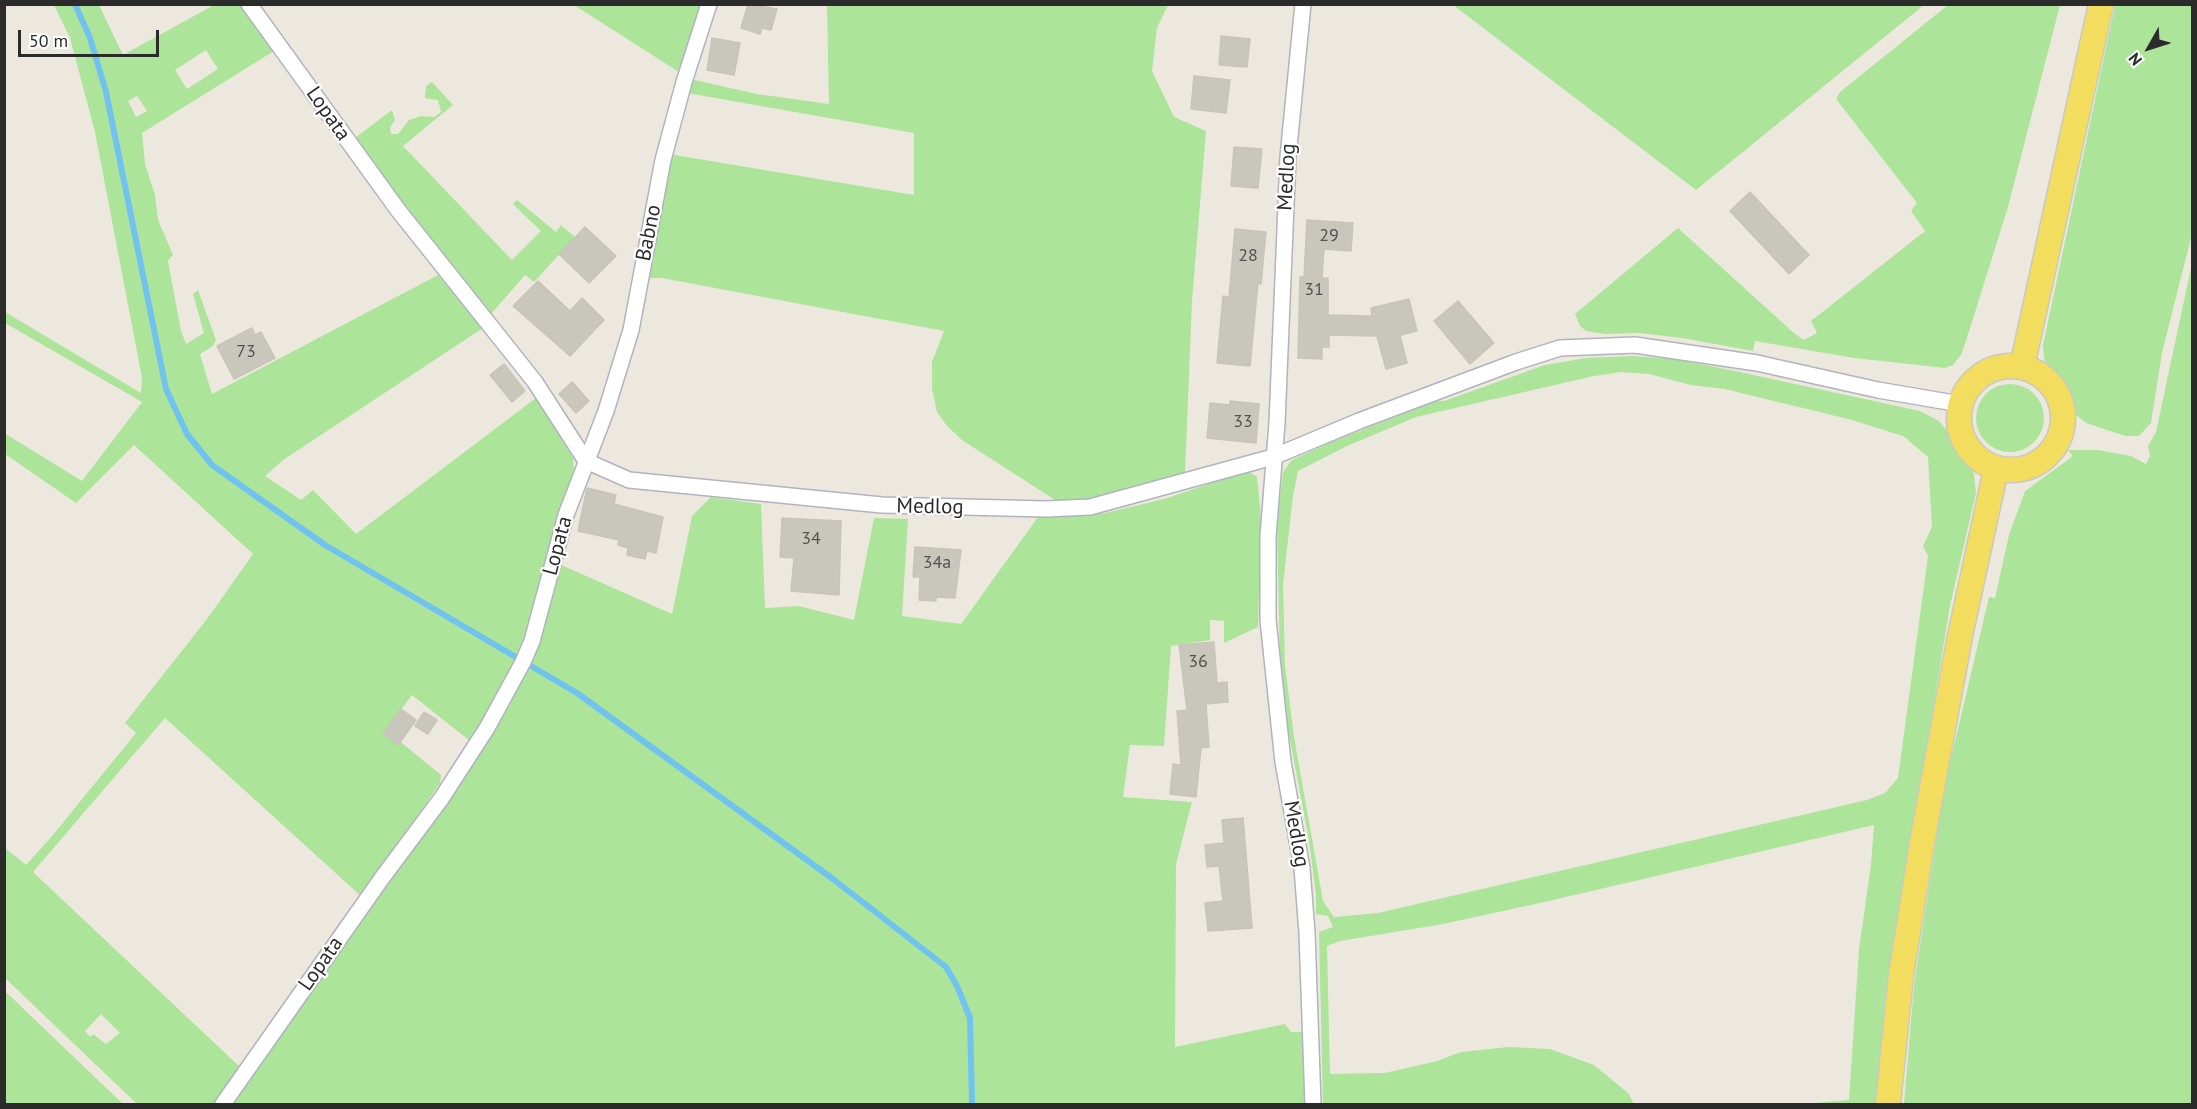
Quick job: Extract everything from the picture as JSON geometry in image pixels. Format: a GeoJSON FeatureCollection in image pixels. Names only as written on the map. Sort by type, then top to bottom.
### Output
{"type":"FeatureCollection","features":[{"type":"Feature","properties":{"kind":"main road"},"geometry":{"type":"LineString","coordinates":[[2022,367],[2101,4]]}},
{"type":"Feature","properties":{"kind":"main road"},"geometry":{"type":"LineString","coordinates":[[2004,366],[2022,367],[2041,375],[2052,386],[2062,405],[2064,419],[2059,440],[2044,459],[2030,467],[2014,471],[1996,469],[1979,460],[1966,446],[1959,426],[1960,404],[1974,381],[1987,371],[2004,366]]}},
{"type":"Feature","properties":{"kind":"main road"},"geometry":{"type":"LineString","coordinates":[[1888,1104],[1901,975],[1923,837],[1960,636],[1996,469]]}},
{"type":"Feature","properties":{"kind":"street","name":"Lopata"},"geometry":{"type":"LineString","coordinates":[[223,1104],[382,878],[441,799],[513,683],[532,641],[566,515],[586,461],[535,382],[398,210],[249,4]]}},
{"type":"Feature","properties":{"kind":"street","name":"Babno"},"geometry":{"type":"LineString","coordinates":[[586,461],[606,411],[631,330],[663,160],[684,82],[709,4]]}},
{"type":"Feature","properties":{"kind":"street","name":"Medlog"},"geometry":{"type":"LineString","coordinates":[[1304,4],[1288,157],[1268,537],[1268,620],[1283,762],[1302,868],[1307,933],[1313,1104]]}},
{"type":"Feature","properties":{"kind":"street"},"geometry":{"type":"LineString","coordinates":[[1273,458],[1359,421],[1516,362],[1560,348],[1646,346],[1757,363],[1878,390],[1960,404]]}},
{"type":"Feature","properties":{"kind":"street","name":"Medlog"},"geometry":{"type":"LineString","coordinates":[[586,461],[629,480],[700,488],[882,505],[1046,509],[1090,507],[1273,458]]}},
{"type":"Feature","properties":{"kind":"green space"},"geometry":{"type":"Polygon","coordinates":[[[240,4],[274,51],[142,133],[145,164],[155,195],[158,220],[173,255],[168,261],[181,331],[186,344],[204,333],[193,294],[198,290],[216,340],[213,346],[200,354],[212,394],[438,275],[483,328],[283,460],[265,476],[301,500],[313,490],[356,534],[536,398],[573,458],[574,474],[521,655],[484,722],[470,741],[412,695],[386,730],[441,775],[440,783],[362,897],[165,718],[33,872],[241,1068],[215,1104],[137,1104],[5,978],[5,848],[26,865],[52,836],[136,733],[125,723],[207,619],[253,554],[134,445],[76,503],[5,454],[4,433],[82,481],[142,402],[5,323],[5,312],[141,393],[142,378],[95,132],[70,38],[54,5],[99,5],[123,55],[214,5],[240,4]],[[206,50],[175,70],[187,89],[218,69],[206,50]],[[137,96],[128,101],[136,117],[147,111],[137,96]],[[101,1014],[85,1031],[90,1037],[93,1034],[106,1044],[120,1033],[101,1014]]]}},
{"type":"Feature","properties":{"kind":"green space"},"geometry":{"type":"Polygon","coordinates":[[[574,5],[702,5],[682,74],[574,5]]]}},
{"type":"Feature","properties":{"kind":"green space"},"geometry":{"type":"Polygon","coordinates":[[[827,5],[1171,5],[1167,7],[1157,28],[1152,71],[1174,117],[1206,131],[1192,301],[1185,473],[1100,500],[1055,500],[962,440],[947,426],[937,412],[932,389],[932,362],[944,331],[662,278],[648,278],[669,154],[914,195],[914,133],[687,93],[690,79],[757,94],[829,104],[827,5]]]}},
{"type":"Feature","properties":{"kind":"green space"},"geometry":{"type":"Polygon","coordinates":[[[1453,5],[1924,5],[1696,190],[1453,5]]]}},
{"type":"Feature","properties":{"kind":"green space"},"geometry":{"type":"Polygon","coordinates":[[[1948,5],[2060,5],[2008,207],[1966,341],[1961,355],[1953,365],[1945,368],[1854,358],[1755,341],[1753,351],[1639,333],[1605,334],[1586,331],[1580,326],[1575,314],[1678,228],[1795,334],[1804,340],[1817,333],[1811,321],[1925,231],[1911,211],[1917,203],[1836,99],[1840,92],[1948,5]]]}},
{"type":"Feature","properties":{"kind":"green space"},"geometry":{"type":"Polygon","coordinates":[[[2115,5],[2192,5],[2192,234],[2162,353],[2151,423],[2139,436],[2125,436],[2086,423],[2069,409],[2044,359],[2043,345],[2115,5]]]}},
{"type":"Feature","properties":{"kind":"green space"},"geometry":{"type":"Polygon","coordinates":[[[432,82],[453,105],[403,146],[512,260],[541,231],[513,204],[517,200],[556,232],[561,225],[575,237],[534,282],[525,275],[491,314],[389,188],[355,138],[392,110],[395,120],[390,128],[391,134],[398,134],[409,120],[421,116],[434,117],[441,112],[438,100],[425,98],[426,86],[432,82]]]}},
{"type":"Feature","properties":{"kind":"green space"},"geometry":{"type":"Polygon","coordinates":[[[2192,263],[2192,1104],[1904,1104],[1914,985],[1944,788],[1989,597],[1995,598],[2009,535],[2025,491],[2073,456],[2068,450],[2098,450],[2131,456],[2146,464],[2150,456],[2148,446],[2156,432],[2192,263]]]}},
{"type":"Feature","properties":{"kind":"green space"},"geometry":{"type":"Polygon","coordinates":[[[1633,356],[1674,359],[1920,411],[1939,421],[1969,461],[1974,474],[1976,493],[1950,606],[1885,999],[1877,1104],[1802,1104],[1849,1100],[1859,949],[1871,865],[1874,825],[1549,901],[1443,924],[1340,941],[1327,946],[1330,1074],[1385,1073],[1437,1061],[1461,1052],[1508,1047],[1550,1049],[1594,1065],[1628,1093],[1634,1104],[1323,1104],[1319,932],[1333,927],[1328,916],[1316,914],[1316,894],[1309,841],[1285,713],[1280,663],[1277,527],[1283,472],[1292,460],[1336,440],[1436,401],[1444,401],[1545,365],[1586,358],[1633,356]],[[1621,372],[1594,376],[1416,417],[1347,446],[1298,471],[1283,585],[1285,665],[1294,737],[1323,901],[1334,917],[1378,913],[1867,800],[1885,793],[1898,778],[1928,556],[1923,546],[1932,527],[1928,457],[1903,436],[1852,420],[1725,389],[1691,385],[1649,374],[1621,372]]]}},
{"type":"Feature","properties":{"kind":"green space"},"geometry":{"type":"Polygon","coordinates":[[[2017,384],[2029,390],[2038,399],[2044,411],[2042,431],[2034,442],[2017,452],[2003,452],[1986,442],[1978,431],[1976,411],[1986,394],[1997,386],[2017,384]]]}},
{"type":"Feature","properties":{"kind":"green space"},"geometry":{"type":"Polygon","coordinates":[[[1248,471],[1257,477],[1261,518],[1258,627],[1224,643],[1224,621],[1210,620],[1210,640],[1171,646],[1164,746],[1130,745],[1123,797],[1192,802],[1176,864],[1175,1047],[1285,1024],[1291,1032],[1303,1032],[1305,1104],[232,1104],[498,725],[535,656],[559,564],[672,614],[692,516],[711,497],[761,504],[765,608],[798,606],[854,620],[874,518],[908,519],[902,616],[961,624],[1038,517],[1105,513],[1164,499],[1248,471]]]}},
{"type":"Feature","properties":{"kind":"green space"},"geometry":{"type":"Polygon","coordinates":[[[5,991],[54,1038],[123,1104],[5,1104],[5,991]]]}},
{"type":"Feature","properties":{"kind":"building"},"geometry":{"type":"Polygon","coordinates":[[[748,4],[777,9],[771,30],[762,28],[760,34],[741,28],[748,4]]]}},
{"type":"Feature","properties":{"kind":"building"},"geometry":{"type":"Polygon","coordinates":[[[1221,36],[1250,39],[1247,67],[1219,65],[1221,36]]]}},
{"type":"Feature","properties":{"kind":"building"},"geometry":{"type":"Polygon","coordinates":[[[712,38],[740,43],[734,75],[707,70],[712,38]]]}},
{"type":"Feature","properties":{"kind":"building"},"geometry":{"type":"Polygon","coordinates":[[[1194,76],[1230,80],[1226,113],[1191,109],[1194,76]]]}},
{"type":"Feature","properties":{"kind":"building"},"geometry":{"type":"Polygon","coordinates":[[[1234,147],[1262,149],[1258,188],[1231,186],[1234,147]]]}},
{"type":"Feature","properties":{"kind":"building"},"geometry":{"type":"Polygon","coordinates":[[[1750,192],[1809,255],[1789,274],[1730,211],[1750,192]]]}},
{"type":"Feature","properties":{"kind":"building"},"geometry":{"type":"Polygon","coordinates":[[[1307,220],[1353,223],[1351,251],[1324,249],[1322,278],[1328,278],[1328,315],[1372,316],[1371,308],[1409,299],[1417,331],[1400,335],[1407,363],[1386,369],[1377,336],[1329,335],[1329,347],[1322,347],[1322,359],[1298,358],[1300,277],[1304,277],[1307,220]]]}},
{"type":"Feature","properties":{"kind":"building"},"geometry":{"type":"Polygon","coordinates":[[[585,227],[616,256],[589,283],[559,254],[585,227]]]}},
{"type":"Feature","properties":{"kind":"building"},"geometry":{"type":"Polygon","coordinates":[[[1235,229],[1266,232],[1261,284],[1258,283],[1250,366],[1217,363],[1223,296],[1229,297],[1235,229]]]}},
{"type":"Feature","properties":{"kind":"building"},"geometry":{"type":"Polygon","coordinates":[[[538,281],[570,311],[582,298],[604,320],[570,356],[513,306],[538,281]]]}},
{"type":"Feature","properties":{"kind":"building"},"geometry":{"type":"Polygon","coordinates":[[[1458,301],[1494,343],[1470,364],[1434,321],[1458,301]]]}},
{"type":"Feature","properties":{"kind":"building"},"geometry":{"type":"Polygon","coordinates":[[[252,328],[255,335],[261,332],[275,358],[234,379],[217,346],[252,328]]]}},
{"type":"Feature","properties":{"kind":"building"},"geometry":{"type":"Polygon","coordinates":[[[504,364],[525,391],[512,402],[490,375],[504,364]]]}},
{"type":"Feature","properties":{"kind":"building"},"geometry":{"type":"Polygon","coordinates":[[[572,382],[589,401],[576,413],[559,394],[572,382]]]}},
{"type":"Feature","properties":{"kind":"building"},"geometry":{"type":"Polygon","coordinates":[[[1230,401],[1259,404],[1256,443],[1207,438],[1210,403],[1230,405],[1230,401]]]}},
{"type":"Feature","properties":{"kind":"building"},"geometry":{"type":"Polygon","coordinates":[[[587,488],[616,495],[614,504],[663,517],[656,553],[647,551],[645,559],[627,555],[628,548],[618,545],[619,540],[578,531],[587,488]]]}},
{"type":"Feature","properties":{"kind":"building"},"geometry":{"type":"Polygon","coordinates":[[[782,518],[841,521],[839,595],[791,591],[794,558],[780,557],[782,518]]]}},
{"type":"Feature","properties":{"kind":"building"},"geometry":{"type":"Polygon","coordinates":[[[915,547],[961,550],[955,598],[936,597],[936,601],[919,600],[920,577],[913,577],[915,547]]]}},
{"type":"Feature","properties":{"kind":"building"},"geometry":{"type":"Polygon","coordinates":[[[1214,642],[1217,683],[1227,682],[1228,702],[1206,704],[1209,747],[1201,748],[1196,797],[1170,794],[1173,764],[1181,765],[1177,711],[1187,710],[1179,645],[1214,642]]]}},
{"type":"Feature","properties":{"kind":"building"},"geometry":{"type":"Polygon","coordinates":[[[401,709],[416,720],[398,745],[383,734],[401,709]]]}},
{"type":"Feature","properties":{"kind":"building"},"geometry":{"type":"Polygon","coordinates":[[[424,712],[437,720],[428,734],[415,726],[424,712]]]}},
{"type":"Feature","properties":{"kind":"building"},"geometry":{"type":"Polygon","coordinates":[[[1243,818],[1252,928],[1208,931],[1205,903],[1223,901],[1219,866],[1207,867],[1205,845],[1224,843],[1222,820],[1243,818]]]}},
{"type":"Feature","properties":{"kind":"waterway"},"geometry":{"type":"LineString","coordinates":[[75,4],[90,38],[106,92],[166,389],[187,434],[212,465],[325,545],[577,693],[833,879],[946,967],[957,986],[970,1018],[972,1104]]}}]}
